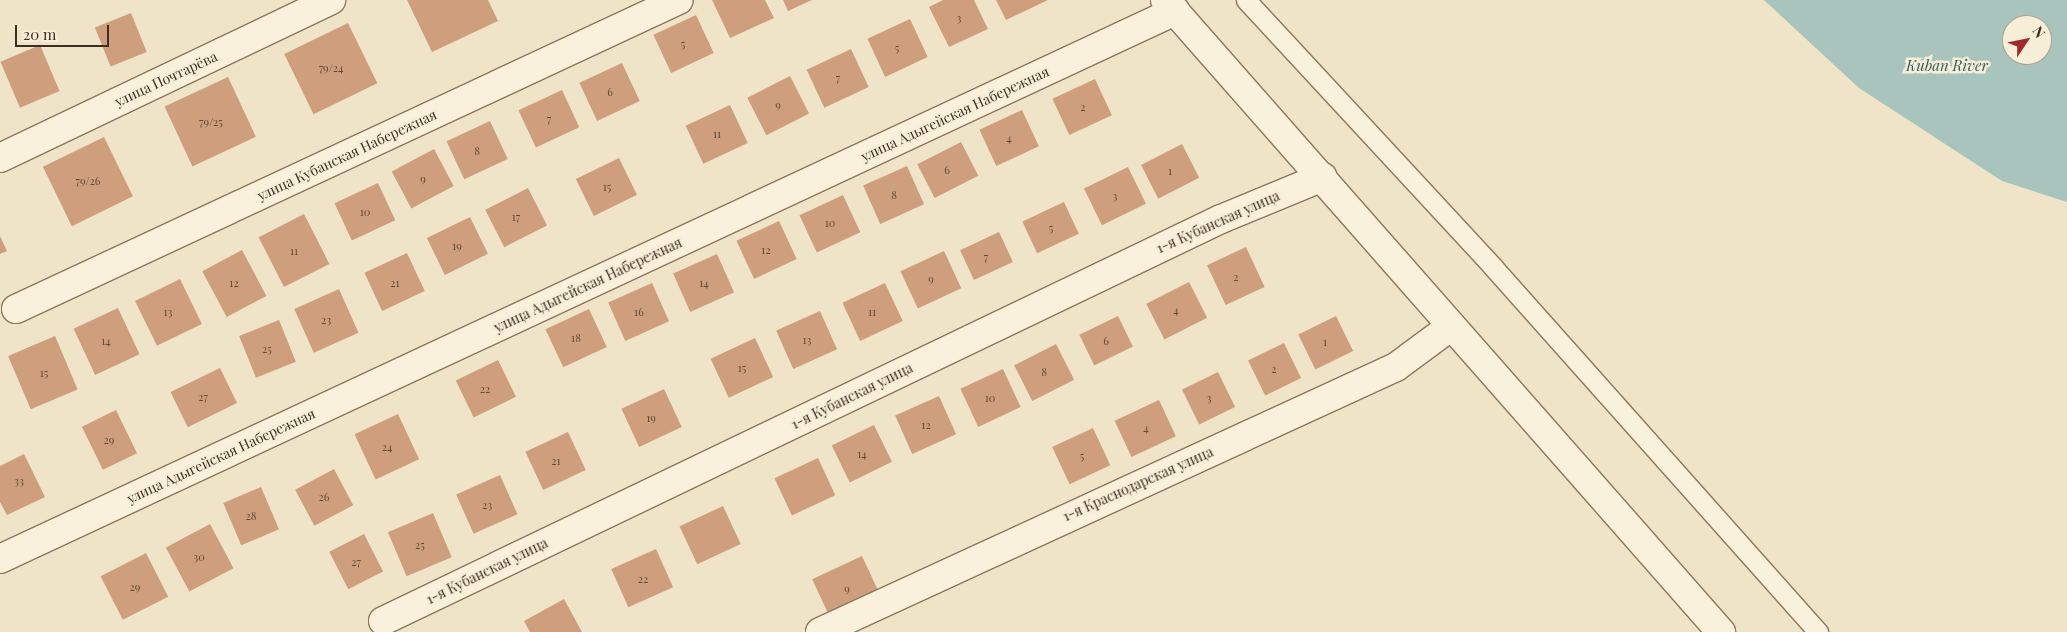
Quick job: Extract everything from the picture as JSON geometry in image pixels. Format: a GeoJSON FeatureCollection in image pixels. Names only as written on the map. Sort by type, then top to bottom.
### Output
{"type":"FeatureCollection","features":[{"type":"Feature","properties":{"kind":"street","name":"улица Почтарёва"},"geometry":{"type":"LineString","coordinates":[[0,158],[331,0]]}},
{"type":"Feature","properties":{"kind":"street","name":"улица Кубанская Набережная"},"geometry":{"type":"LineString","coordinates":[[16,309],[679,0]]}},
{"type":"Feature","properties":{"kind":"street"},"geometry":{"type":"LineString","coordinates":[[1170,5],[1323,177],[1450,327],[1721,632]]}},
{"type":"Feature","properties":{"kind":"street","name":"улица Адыгейская Набережная"},"geometry":{"type":"LineString","coordinates":[[0,559],[1170,5]]}},
{"type":"Feature","properties":{"kind":"street","name":"1-я Кубанская улица"},"geometry":{"type":"LineString","coordinates":[[383,621],[1221,218],[1323,177]]}},
{"type":"Feature","properties":{"kind":"street","name":"1-я Краснодарская улица"},"geometry":{"type":"LineString","coordinates":[[820,632],[1396,367],[1450,327]]}},
{"type":"Feature","properties":{"kind":"lane"},"geometry":{"type":"LineString","coordinates":[[1246,0],[1499,274],[1818,632]]}},
{"type":"Feature","properties":{"kind":"water","name":"Kuban River"},"geometry":{"type":"Polygon","coordinates":[[[1764,0],[2067,0],[2067,202],[2002,181],[1859,88],[1764,0]]]}},
{"type":"Feature","properties":{"kind":"building"},"geometry":{"type":"Polygon","coordinates":[[[407,0],[488,0],[498,21],[432,52],[407,0]]]}},
{"type":"Feature","properties":{"kind":"building"},"geometry":{"type":"Polygon","coordinates":[[[712,0],[765,0],[774,18],[730,38],[712,0]]]}},
{"type":"Feature","properties":{"kind":"building"},"geometry":{"type":"Polygon","coordinates":[[[783,0],[812,0],[788,11],[783,0]]]}},
{"type":"Feature","properties":{"kind":"building"},"geometry":{"type":"Polygon","coordinates":[[[943,0],[974,0],[988,29],[949,47],[929,7],[943,0]]]}},
{"type":"Feature","properties":{"kind":"building"},"geometry":{"type":"Polygon","coordinates":[[[996,0],[1048,0],[1006,20],[996,0]]]}},
{"type":"Feature","properties":{"kind":"building"},"geometry":{"type":"Polygon","coordinates":[[[131,13],[147,52],[111,67],[95,28],[131,13]]]}},
{"type":"Feature","properties":{"kind":"building"},"geometry":{"type":"Polygon","coordinates":[[[696,15],[714,53],[671,73],[653,35],[696,15]]]}},
{"type":"Feature","properties":{"kind":"building"},"geometry":{"type":"Polygon","coordinates":[[[910,19],[928,57],[885,77],[867,39],[910,19]]]}},
{"type":"Feature","properties":{"kind":"building"},"geometry":{"type":"Polygon","coordinates":[[[348,23],[377,83],[314,114],[284,54],[348,23]]]}},
{"type":"Feature","properties":{"kind":"building"},"geometry":{"type":"Polygon","coordinates":[[[40,45],[60,91],[20,108],[0,62],[40,45]]]}},
{"type":"Feature","properties":{"kind":"building"},"geometry":{"type":"Polygon","coordinates":[[[851,49],[869,87],[824,108],[807,70],[851,49]]]}},
{"type":"Feature","properties":{"kind":"building"},"geometry":{"type":"Polygon","coordinates":[[[622,63],[640,101],[597,121],[579,83],[622,63]]]}},
{"type":"Feature","properties":{"kind":"building"},"geometry":{"type":"Polygon","coordinates":[[[790,76],[809,113],[766,135],[747,98],[790,76]]]}},
{"type":"Feature","properties":{"kind":"building"},"geometry":{"type":"Polygon","coordinates":[[[228,77],[256,137],[192,166],[165,107],[228,77]]]}},
{"type":"Feature","properties":{"kind":"building"},"geometry":{"type":"Polygon","coordinates":[[[1095,79],[1112,115],[1069,135],[1052,99],[1095,79]]]}},
{"type":"Feature","properties":{"kind":"building"},"geometry":{"type":"Polygon","coordinates":[[[562,90],[579,127],[536,147],[518,110],[562,90]]]}},
{"type":"Feature","properties":{"kind":"building"},"geometry":{"type":"Polygon","coordinates":[[[730,105],[748,143],[703,164],[686,126],[730,105]]]}},
{"type":"Feature","properties":{"kind":"building"},"geometry":{"type":"Polygon","coordinates":[[[1022,110],[1039,146],[996,166],[979,130],[1022,110]]]}},
{"type":"Feature","properties":{"kind":"building"},"geometry":{"type":"Polygon","coordinates":[[[490,121],[508,159],[464,179],[446,141],[490,121]]]}},
{"type":"Feature","properties":{"kind":"building"},"geometry":{"type":"Polygon","coordinates":[[[104,137],[133,196],[72,226],[43,167],[104,137]]]}},
{"type":"Feature","properties":{"kind":"building"},"geometry":{"type":"Polygon","coordinates":[[[961,142],[978,176],[935,198],[917,164],[961,142]]]}},
{"type":"Feature","properties":{"kind":"building"},"geometry":{"type":"Polygon","coordinates":[[[1182,144],[1199,178],[1158,199],[1141,165],[1182,144]]]}},
{"type":"Feature","properties":{"kind":"building"},"geometry":{"type":"Polygon","coordinates":[[[434,149],[454,186],[411,209],[392,172],[434,149]]]}},
{"type":"Feature","properties":{"kind":"building"},"geometry":{"type":"Polygon","coordinates":[[[619,158],[637,195],[594,216],[576,179],[619,158]]]}},
{"type":"Feature","properties":{"kind":"building"},"geometry":{"type":"Polygon","coordinates":[[[907,166],[924,204],[880,224],[863,186],[907,166]]]}},
{"type":"Feature","properties":{"kind":"building"},"geometry":{"type":"Polygon","coordinates":[[[1128,167],[1146,204],[1102,225],[1084,188],[1128,167]]]}},
{"type":"Feature","properties":{"kind":"building"},"geometry":{"type":"Polygon","coordinates":[[[378,183],[395,220],[352,240],[334,203],[378,183]]]}},
{"type":"Feature","properties":{"kind":"building"},"geometry":{"type":"Polygon","coordinates":[[[528,188],[547,225],[504,247],[485,210],[528,188]]]}},
{"type":"Feature","properties":{"kind":"building"},"geometry":{"type":"Polygon","coordinates":[[[843,195],[860,232],[817,252],[799,215],[843,195]]]}},
{"type":"Feature","properties":{"kind":"building"},"geometry":{"type":"Polygon","coordinates":[[[1064,202],[1079,234],[1037,253],[1022,221],[1064,202]]]}},
{"type":"Feature","properties":{"kind":"building"},"geometry":{"type":"Polygon","coordinates":[[[304,214],[329,264],[284,287],[259,237],[304,214]]]}},
{"type":"Feature","properties":{"kind":"building"},"geometry":{"type":"Polygon","coordinates":[[[470,217],[488,254],[445,275],[427,238],[470,217]]]}},
{"type":"Feature","properties":{"kind":"building"},"geometry":{"type":"Polygon","coordinates":[[[779,221],[797,259],[754,279],[736,241],[779,221]]]}},
{"type":"Feature","properties":{"kind":"building"},"geometry":{"type":"Polygon","coordinates":[[[999,232],[1013,262],[974,280],[960,250],[999,232]]]}},
{"type":"Feature","properties":{"kind":"building"},"geometry":{"type":"Polygon","coordinates":[[[0,236],[7,251],[0,254],[0,236]]]}},
{"type":"Feature","properties":{"kind":"building"},"geometry":{"type":"Polygon","coordinates":[[[1246,247],[1265,287],[1226,305],[1207,265],[1246,247]]]}},
{"type":"Feature","properties":{"kind":"building"},"geometry":{"type":"Polygon","coordinates":[[[242,250],[266,296],[227,317],[202,271],[242,250]]]}},
{"type":"Feature","properties":{"kind":"building"},"geometry":{"type":"Polygon","coordinates":[[[944,251],[961,288],[918,308],[900,271],[944,251]]]}},
{"type":"Feature","properties":{"kind":"building"},"geometry":{"type":"Polygon","coordinates":[[[407,253],[425,291],[382,311],[364,273],[407,253]]]}},
{"type":"Feature","properties":{"kind":"building"},"geometry":{"type":"Polygon","coordinates":[[[717,254],[734,292],[690,312],[673,274],[717,254]]]}},
{"type":"Feature","properties":{"kind":"building"},"geometry":{"type":"Polygon","coordinates":[[[180,279],[202,324],[157,346],[135,301],[180,279]]]}},
{"type":"Feature","properties":{"kind":"building"},"geometry":{"type":"Polygon","coordinates":[[[1189,282],[1207,318],[1164,339],[1146,304],[1189,282]]]}},
{"type":"Feature","properties":{"kind":"building"},"geometry":{"type":"Polygon","coordinates":[[[652,283],[669,321],[625,341],[608,303],[652,283]]]}},
{"type":"Feature","properties":{"kind":"building"},"geometry":{"type":"Polygon","coordinates":[[[885,283],[903,321],[860,341],[842,303],[885,283]]]}},
{"type":"Feature","properties":{"kind":"building"},"geometry":{"type":"Polygon","coordinates":[[[339,289],[359,333],[314,353],[294,309],[339,289]]]}},
{"type":"Feature","properties":{"kind":"building"},"geometry":{"type":"Polygon","coordinates":[[[118,308],[140,354],[95,375],[74,329],[118,308]]]}},
{"type":"Feature","properties":{"kind":"building"},"geometry":{"type":"Polygon","coordinates":[[[589,309],[607,347],[563,367],[545,329],[589,309]]]}},
{"type":"Feature","properties":{"kind":"building"},"geometry":{"type":"Polygon","coordinates":[[[820,311],[837,349],[793,369],[776,331],[820,311]]]}},
{"type":"Feature","properties":{"kind":"building"},"geometry":{"type":"Polygon","coordinates":[[[1118,316],[1133,347],[1094,365],[1079,335],[1118,316]]]}},
{"type":"Feature","properties":{"kind":"building"},"geometry":{"type":"Polygon","coordinates":[[[1336,316],[1353,351],[1315,369],[1298,334],[1336,316]]]}},
{"type":"Feature","properties":{"kind":"building"},"geometry":{"type":"Polygon","coordinates":[[[279,320],[296,362],[256,378],[239,336],[279,320]]]}},
{"type":"Feature","properties":{"kind":"building"},"geometry":{"type":"Polygon","coordinates":[[[55,336],[78,389],[31,409],[8,356],[55,336]]]}},
{"type":"Feature","properties":{"kind":"building"},"geometry":{"type":"Polygon","coordinates":[[[755,338],[773,377],[729,398],[711,359],[755,338]]]}},
{"type":"Feature","properties":{"kind":"building"},"geometry":{"type":"Polygon","coordinates":[[[1284,343],[1301,378],[1265,396],[1248,361],[1284,343]]]}},
{"type":"Feature","properties":{"kind":"building"},"geometry":{"type":"Polygon","coordinates":[[[1056,344],[1074,380],[1032,401],[1014,365],[1056,344]]]}},
{"type":"Feature","properties":{"kind":"building"},"geometry":{"type":"Polygon","coordinates":[[[498,360],[516,397],[474,417],[456,381],[498,360]]]}},
{"type":"Feature","properties":{"kind":"building"},"geometry":{"type":"Polygon","coordinates":[[[220,368],[237,403],[188,427],[171,392],[220,368]]]}},
{"type":"Feature","properties":{"kind":"building"},"geometry":{"type":"Polygon","coordinates":[[[1003,369],[1021,407],[978,427],[960,389],[1003,369]]]}},
{"type":"Feature","properties":{"kind":"building"},"geometry":{"type":"Polygon","coordinates":[[[1218,372],[1235,407],[1199,425],[1182,390],[1218,372]]]}},
{"type":"Feature","properties":{"kind":"building"},"geometry":{"type":"Polygon","coordinates":[[[664,389],[682,427],[639,447],[621,409],[664,389]]]}},
{"type":"Feature","properties":{"kind":"building"},"geometry":{"type":"Polygon","coordinates":[[[939,396],[956,434],[912,454],[895,416],[939,396]]]}},
{"type":"Feature","properties":{"kind":"building"},"geometry":{"type":"Polygon","coordinates":[[[1159,400],[1176,436],[1131,457],[1115,421],[1159,400]]]}},
{"type":"Feature","properties":{"kind":"building"},"geometry":{"type":"Polygon","coordinates":[[[116,410],[137,453],[103,470],[82,427],[116,410]]]}},
{"type":"Feature","properties":{"kind":"building"},"geometry":{"type":"Polygon","coordinates":[[[398,414],[419,459],[376,480],[354,434],[398,414]]]}},
{"type":"Feature","properties":{"kind":"building"},"geometry":{"type":"Polygon","coordinates":[[[874,425],[892,462],[850,482],[832,446],[874,425]]]}},
{"type":"Feature","properties":{"kind":"building"},"geometry":{"type":"Polygon","coordinates":[[[1093,428],[1110,465],[1070,484],[1052,447],[1093,428]]]}},
{"type":"Feature","properties":{"kind":"building"},"geometry":{"type":"Polygon","coordinates":[[[568,432],[586,470],[543,490],[525,452],[568,432]]]}},
{"type":"Feature","properties":{"kind":"building"},"geometry":{"type":"Polygon","coordinates":[[[24,454],[45,497],[7,515],[0,502],[0,466],[24,454]]]}},
{"type":"Feature","properties":{"kind":"building"},"geometry":{"type":"Polygon","coordinates":[[[818,458],[835,495],[792,515],[774,478],[818,458]]]}},
{"type":"Feature","properties":{"kind":"building"},"geometry":{"type":"Polygon","coordinates":[[[334,469],[353,505],[314,526],[295,490],[334,469]]]}},
{"type":"Feature","properties":{"kind":"building"},"geometry":{"type":"Polygon","coordinates":[[[500,475],[517,514],[474,534],[456,495],[500,475]]]}},
{"type":"Feature","properties":{"kind":"building"},"geometry":{"type":"Polygon","coordinates":[[[261,487],[279,529],[241,545],[223,503],[261,487]]]}},
{"type":"Feature","properties":{"kind":"building"},"geometry":{"type":"Polygon","coordinates":[[[723,506],[741,544],[697,564],[679,526],[723,506]]]}},
{"type":"Feature","properties":{"kind":"building"},"geometry":{"type":"Polygon","coordinates":[[[433,513],[452,557],[407,576],[388,532],[433,513]]]}},
{"type":"Feature","properties":{"kind":"building"},"geometry":{"type":"Polygon","coordinates":[[[210,524],[233,568],[189,592],[166,547],[210,524]]]}},
{"type":"Feature","properties":{"kind":"building"},"geometry":{"type":"Polygon","coordinates":[[[364,534],[383,571],[348,589],[329,552],[364,534]]]}},
{"type":"Feature","properties":{"kind":"building"},"geometry":{"type":"Polygon","coordinates":[[[656,549],[673,587],[628,607],[611,569],[656,549]]]}},
{"type":"Feature","properties":{"kind":"building"},"geometry":{"type":"Polygon","coordinates":[[[146,553],[168,597],[123,620],[101,576],[146,553]]]}},
{"type":"Feature","properties":{"kind":"building"},"geometry":{"type":"Polygon","coordinates":[[[862,556],[882,599],[832,622],[812,579],[862,556]]]}},
{"type":"Feature","properties":{"kind":"building"},"geometry":{"type":"Polygon","coordinates":[[[564,599],[582,632],[530,632],[524,621],[564,599]]]}}]}
